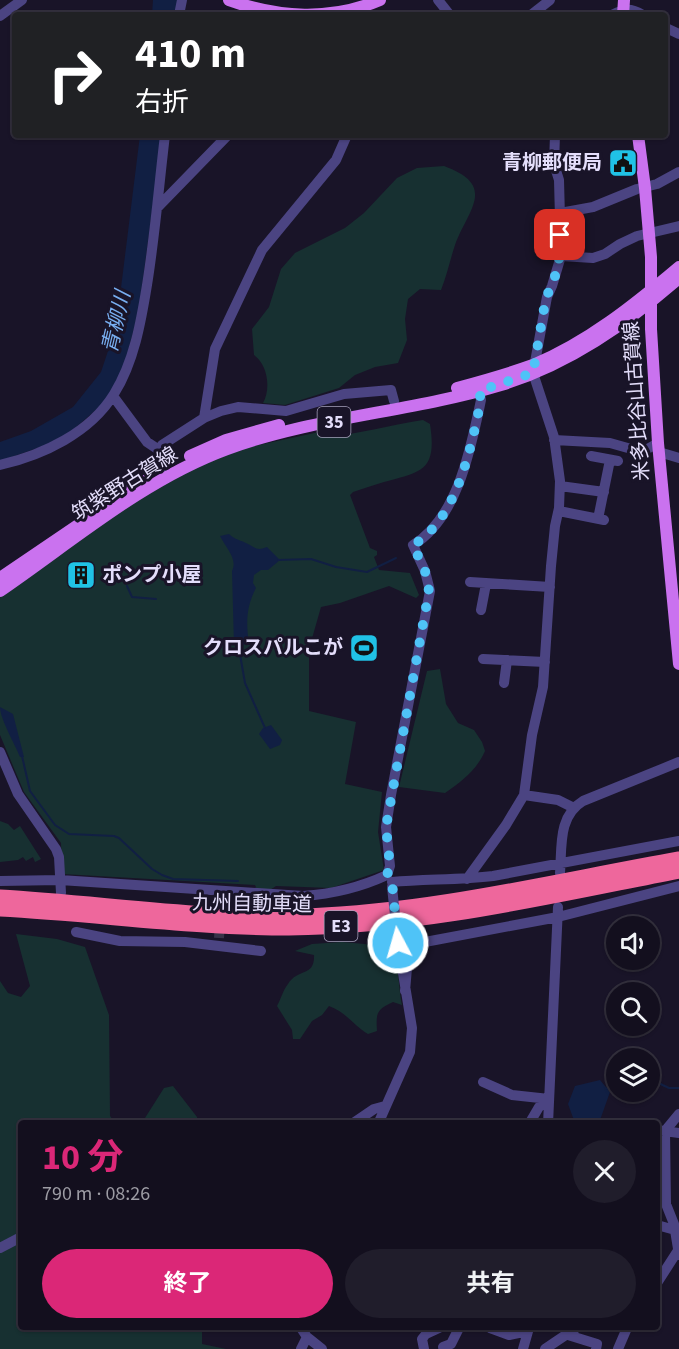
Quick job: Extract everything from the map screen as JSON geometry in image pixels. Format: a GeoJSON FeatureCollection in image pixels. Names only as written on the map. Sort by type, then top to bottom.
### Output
{"type":"FeatureCollection","features":[{"type":"Feature","properties":{"kind":"highway","name":"九州自動車道"},"geometry":{"type":"LineString","coordinates":[[0,897],[233,916],[363,913],[434,905],[511,892],[679,859]]}},
{"type":"Feature","properties":{"kind":"highway","name":"九州自動車道"},"geometry":{"type":"LineString","coordinates":[[0,909],[228,927],[338,926],[441,915],[527,901],[679,871]]}},
{"type":"Feature","properties":{"kind":"main road"},"geometry":{"type":"LineString","coordinates":[[229,0],[260,12]]}},
{"type":"Feature","properties":{"kind":"main road"},"geometry":{"type":"LineString","coordinates":[[346,12],[380,0]]}},
{"type":"Feature","properties":{"kind":"main road","name":"米多比谷山古賀線"},"geometry":{"type":"LineString","coordinates":[[638,138],[651,257],[651,329],[659,448],[679,664]]}},
{"type":"Feature","properties":{"kind":"main road"},"geometry":{"type":"LineString","coordinates":[[651,257],[658,269],[663,272],[677,273]]}},
{"type":"Feature","properties":{"kind":"main road","name":"筑紫野古賀線"},"geometry":{"type":"LineString","coordinates":[[0,591],[138,494],[203,458],[295,430],[479,391],[593,344],[628,320],[677,273]]}},
{"type":"Feature","properties":{"kind":"main road","name":"筑紫野古賀線"},"geometry":{"type":"LineString","coordinates":[[0,578],[134,486],[203,450],[250,432],[534,368],[651,296]]}},
{"type":"Feature","properties":{"kind":"main road"},"geometry":{"type":"LineString","coordinates":[[628,320],[642,321],[651,329]]}},
{"type":"Feature","properties":{"kind":"street"},"geometry":{"type":"LineString","coordinates":[[0,16],[22,0]]}},
{"type":"Feature","properties":{"kind":"street"},"geometry":{"type":"LineString","coordinates":[[438,0],[448,12]]}},
{"type":"Feature","properties":{"kind":"street"},"geometry":{"type":"LineString","coordinates":[[620,10],[633,9],[638,12]]}},
{"type":"Feature","properties":{"kind":"street"},"geometry":{"type":"LineString","coordinates":[[0,465],[49,448],[76,432],[92,419],[113,396],[122,380],[136,342],[156,228],[165,138]]}},
{"type":"Feature","properties":{"kind":"street"},"geometry":{"type":"LineString","coordinates":[[157,208],[225,138]]}},
{"type":"Feature","properties":{"kind":"street"},"geometry":{"type":"LineString","coordinates":[[204,418],[215,349],[262,250],[336,160],[346,138]]}},
{"type":"Feature","properties":{"kind":"street"},"geometry":{"type":"LineString","coordinates":[[467,879],[506,825],[524,795],[532,735],[543,687],[552,556],[559,511],[560,486],[554,440],[534,368],[546,297],[552,286],[561,256],[559,180],[554,164],[555,138]]}},
{"type":"Feature","properties":{"kind":"street"},"geometry":{"type":"LineString","coordinates":[[560,213],[593,207],[657,184],[679,172]]}},
{"type":"Feature","properties":{"kind":"street"},"geometry":{"type":"LineString","coordinates":[[561,256],[593,258],[628,240],[679,226]]}},
{"type":"Feature","properties":{"kind":"street"},"geometry":{"type":"LineString","coordinates":[[159,450],[166,441],[204,418],[238,407],[286,411],[344,394],[391,390],[394,401]]}},
{"type":"Feature","properties":{"kind":"street"},"geometry":{"type":"LineString","coordinates":[[380,1120],[410,1052],[412,1028],[398,943],[386,827],[429,591],[425,571],[413,545],[424,538],[441,516],[464,472],[481,400],[479,391]]}},
{"type":"Feature","properties":{"kind":"street"},"geometry":{"type":"LineString","coordinates":[[113,396],[136,424],[147,442],[159,450],[163,469]]}},
{"type":"Feature","properties":{"kind":"street"},"geometry":{"type":"LineString","coordinates":[[554,440],[610,443],[642,452],[659,448],[679,458]]}},
{"type":"Feature","properties":{"kind":"street"},"geometry":{"type":"LineString","coordinates":[[559,511],[601,519],[604,492],[614,461],[591,456]]}},
{"type":"Feature","properties":{"kind":"street"},"geometry":{"type":"LineString","coordinates":[[560,486],[604,492]]}},
{"type":"Feature","properties":{"kind":"street"},"geometry":{"type":"LineString","coordinates":[[470,582],[550,587]]}},
{"type":"Feature","properties":{"kind":"street"},"geometry":{"type":"LineString","coordinates":[[481,610],[486,584]]}},
{"type":"Feature","properties":{"kind":"street"},"geometry":{"type":"LineString","coordinates":[[483,659],[545,662]]}},
{"type":"Feature","properties":{"kind":"street"},"geometry":{"type":"LineString","coordinates":[[504,683],[507,660]]}},
{"type":"Feature","properties":{"kind":"street"},"geometry":{"type":"LineString","coordinates":[[0,752],[22,800],[56,849],[59,857],[61,893]]}},
{"type":"Feature","properties":{"kind":"street"},"geometry":{"type":"LineString","coordinates":[[560,868],[564,828],[572,807],[679,762]]}},
{"type":"Feature","properties":{"kind":"street"},"geometry":{"type":"LineString","coordinates":[[524,795],[558,800],[572,807]]}},
{"type":"Feature","properties":{"kind":"street"},"geometry":{"type":"LineString","coordinates":[[0,881],[60,880],[303,896],[347,891],[390,881],[435,878],[467,879],[560,868],[679,841]]}},
{"type":"Feature","properties":{"kind":"street"},"geometry":{"type":"LineString","coordinates":[[405,990],[410,945],[679,886]]}},
{"type":"Feature","properties":{"kind":"street"},"geometry":{"type":"LineString","coordinates":[[548,1120],[558,912]]}},
{"type":"Feature","properties":{"kind":"street"},"geometry":{"type":"LineString","coordinates":[[75,932],[120,941],[219,943],[261,951]]}},
{"type":"Feature","properties":{"kind":"street"},"geometry":{"type":"LineString","coordinates":[[483,1082],[512,1095],[549,1099]]}},
{"type":"Feature","properties":{"kind":"street"},"geometry":{"type":"LineString","coordinates":[[531,1120],[539,1107],[549,1099]]}},
{"type":"Feature","properties":{"kind":"street"},"geometry":{"type":"LineString","coordinates":[[358,1120],[374,1109],[385,1106]]}},
{"type":"Feature","properties":{"kind":"street"},"geometry":{"type":"LineString","coordinates":[[661,1130],[679,1114]]}},
{"type":"Feature","properties":{"kind":"street"},"geometry":{"type":"LineString","coordinates":[[661,1130],[679,1133]]}},
{"type":"Feature","properties":{"kind":"street"},"geometry":{"type":"LineString","coordinates":[[661,1130],[666,1204],[675,1230],[678,1253],[662,1264]]}},
{"type":"Feature","properties":{"kind":"street"},"geometry":{"type":"LineString","coordinates":[[660,1226],[675,1230]]}},
{"type":"Feature","properties":{"kind":"street"},"geometry":{"type":"LineString","coordinates":[[0,1248],[18,1239]]}},
{"type":"Feature","properties":{"kind":"street"},"geometry":{"type":"LineString","coordinates":[[424,1349],[422,1339],[435,1330]]}},
{"type":"Feature","properties":{"kind":"street"},"geometry":{"type":"LineString","coordinates":[[444,1349],[443,1347],[451,1344],[458,1330]]}},
{"type":"Feature","properties":{"kind":"street"},"geometry":{"type":"LineString","coordinates":[[495,1330],[508,1335],[526,1330]]}},
{"type":"Feature","properties":{"kind":"street"},"geometry":{"type":"LineString","coordinates":[[523,1349],[529,1330]]}},
{"type":"Feature","properties":{"kind":"street"},"geometry":{"type":"LineString","coordinates":[[618,1349],[626,1330]]}},
{"type":"Feature","properties":{"kind":"street"},"geometry":{"type":"LineString","coordinates":[[544,1349],[572,1331],[597,1344],[596,1349]]}},
{"type":"Feature","properties":{"kind":"street"},"geometry":{"type":"LineString","coordinates":[[301,1349],[304,1332]]}},
{"type":"Feature","properties":{"kind":"street"},"geometry":{"type":"LineString","coordinates":[[304,1332],[322,1349]]}},
{"type":"Feature","properties":{"kind":"green space"},"geometry":{"type":"Polygon","coordinates":[[[444,166],[461,174],[470,182],[475,190],[475,200],[455,245],[441,290],[420,289],[408,299],[405,319],[407,340],[398,363],[375,367],[355,375],[339,388],[285,405],[263,403],[267,391],[267,378],[259,359],[254,355],[252,329],[269,307],[281,269],[295,253],[345,228],[364,213],[397,178],[417,168],[444,166]]]}},
{"type":"Feature","properties":{"kind":"green space"},"geometry":{"type":"Polygon","coordinates":[[[423,420],[430,424],[432,439],[429,460],[424,467],[409,475],[353,492],[350,495],[370,548],[377,551],[374,557],[379,570],[410,573],[419,595],[416,598],[389,586],[321,607],[309,649],[309,711],[356,722],[345,784],[382,792],[378,832],[384,870],[331,888],[276,886],[270,890],[257,889],[255,885],[62,874],[61,843],[24,792],[0,735],[0,597],[148,491],[226,452],[324,431],[327,437],[423,420]]]}},
{"type":"Feature","properties":{"kind":"green space"},"geometry":{"type":"Polygon","coordinates":[[[440,669],[446,704],[458,723],[474,730],[485,751],[473,770],[445,793],[399,787],[427,671],[440,669]]]}},
{"type":"Feature","properties":{"kind":"green space"},"geometry":{"type":"Polygon","coordinates":[[[0,821],[8,824],[14,830],[20,826],[41,859],[35,862],[33,857],[26,861],[23,857],[18,860],[0,862],[0,821]]]}},
{"type":"Feature","properties":{"kind":"green space"},"geometry":{"type":"Polygon","coordinates":[[[16,934],[57,939],[85,947],[109,1015],[110,1116],[113,1120],[18,1120],[18,1330],[202,1330],[202,1344],[226,1349],[0,1349],[0,981],[8,993],[21,997],[30,986],[16,934]]]}},
{"type":"Feature","properties":{"kind":"green space"},"geometry":{"type":"Polygon","coordinates":[[[342,942],[387,946],[394,958],[402,1005],[393,1002],[383,1007],[377,1016],[377,1031],[368,1034],[329,1006],[322,1015],[312,1021],[300,1039],[293,1039],[292,1030],[277,1006],[292,979],[309,970],[314,962],[314,955],[295,951],[312,944],[342,942]]]}},
{"type":"Feature","properties":{"kind":"green space"},"geometry":{"type":"Polygon","coordinates":[[[173,1086],[198,1120],[145,1120],[164,1088],[173,1086]]]}},
{"type":"Feature","properties":{"kind":"water"},"geometry":{"type":"Polygon","coordinates":[[[153,0],[178,0],[176,12],[152,12],[153,0]]]}},
{"type":"Feature","properties":{"kind":"water","name":"青柳川"},"geometry":{"type":"Polygon","coordinates":[[[140,138],[162,138],[139,309],[125,363],[107,400],[74,429],[49,444],[0,461],[0,442],[31,431],[73,407],[101,372],[114,333],[140,138]]]}},
{"type":"Feature","properties":{"kind":"water"},"geometry":{"type":"Polygon","coordinates":[[[229,534],[257,548],[267,547],[280,560],[268,570],[261,570],[254,575],[253,583],[256,588],[248,615],[249,644],[234,645],[232,571],[234,562],[220,536],[229,534]]]}},
{"type":"Feature","properties":{"kind":"water"},"geometry":{"type":"Polygon","coordinates":[[[0,707],[13,714],[24,757],[20,757],[5,725],[0,707]]]}},
{"type":"Feature","properties":{"kind":"water"},"geometry":{"type":"Polygon","coordinates":[[[271,725],[282,740],[280,745],[270,749],[259,734],[263,728],[271,725]]]}},
{"type":"Feature","properties":{"kind":"water"},"geometry":{"type":"Polygon","coordinates":[[[600,1080],[606,1087],[606,1102],[600,1120],[574,1120],[568,1104],[575,1086],[600,1080]]]}},
{"type":"Feature","properties":{"kind":"waterway"},"geometry":{"type":"LineString","coordinates":[[278,560],[311,559],[336,567],[367,572],[396,558]]}},
{"type":"Feature","properties":{"kind":"waterway"},"geometry":{"type":"LineString","coordinates":[[127,586],[132,597],[156,599]]}},
{"type":"Feature","properties":{"kind":"waterway"},"geometry":{"type":"LineString","coordinates":[[238,643],[245,683],[265,728]]}},
{"type":"Feature","properties":{"kind":"waterway"},"geometry":{"type":"LineString","coordinates":[[22,756],[30,791],[55,825],[69,834],[119,838],[152,869],[173,879],[238,881]]}},
{"type":"Feature","properties":{"kind":"waterway"},"geometry":{"type":"LineString","coordinates":[[660,1084],[669,1088],[679,1088]]}},
{"type":"Feature","properties":{"kind":"tunnel"},"geometry":{"type":"LineString","coordinates":[[219,938],[222,890]]}},
{"type":"Feature","properties":{"kind":"place","name":"青柳郵便局"},"geometry":{"type":"Point","coordinates":[623,163]}},
{"type":"Feature","properties":{"kind":"place","name":"ポンプ小屋"},"geometry":{"type":"Point","coordinates":[81,575]}},
{"type":"Feature","properties":{"kind":"place","name":"クロスパルこが"},"geometry":{"type":"Point","coordinates":[364,648]}},
{"type":"Feature","properties":{"kind":"route"},"geometry":{"type":"LineString","coordinates":[[398,943],[392,882],[387,875],[390,866],[386,827],[429,591],[425,571],[413,545],[424,538],[441,516],[464,472],[481,400],[479,391],[533,373],[546,297],[552,286],[561,256],[560,235]]}}]}
